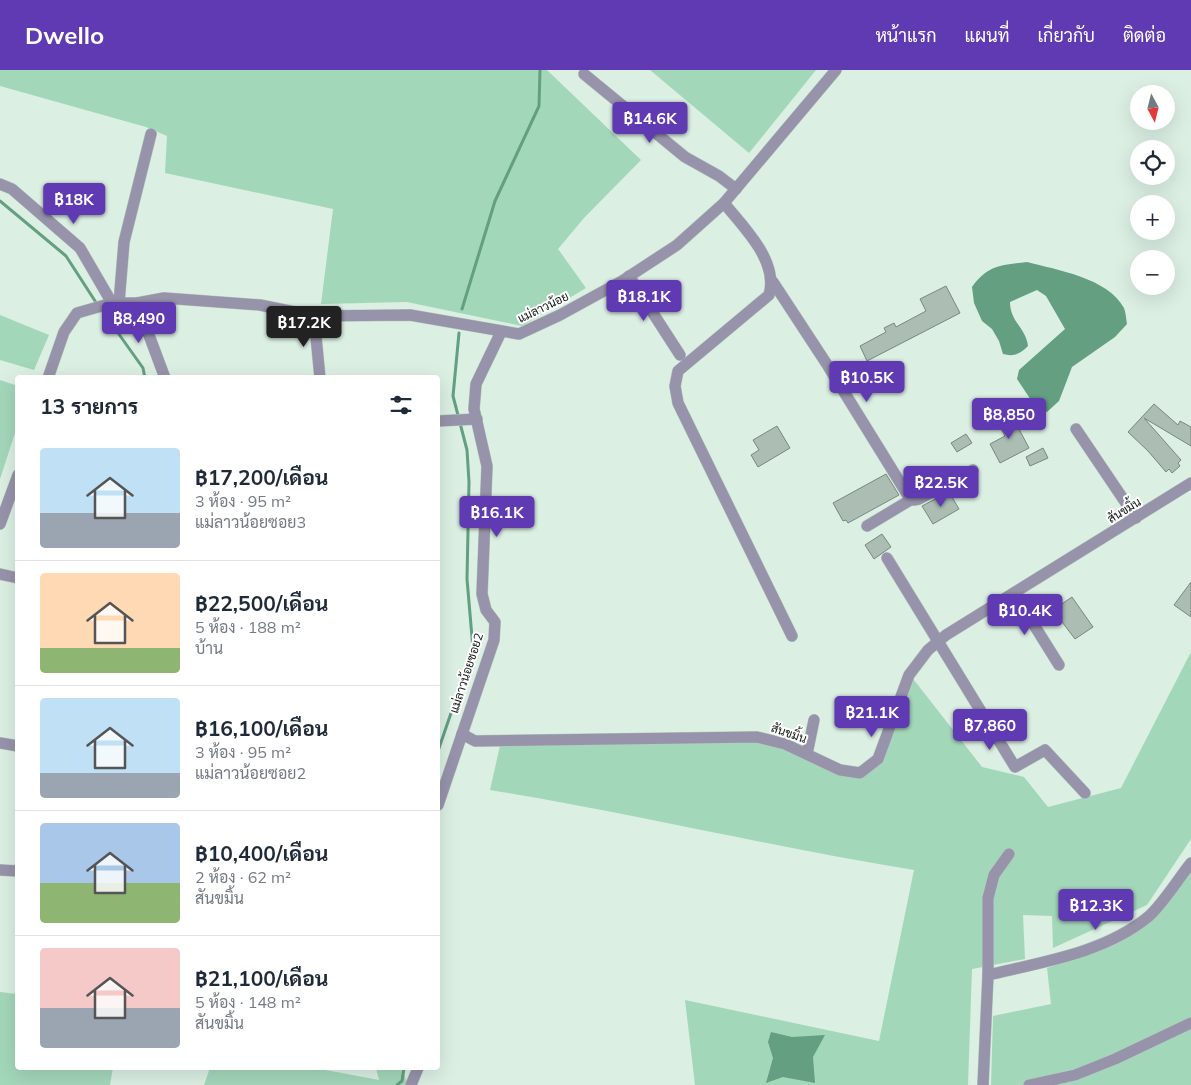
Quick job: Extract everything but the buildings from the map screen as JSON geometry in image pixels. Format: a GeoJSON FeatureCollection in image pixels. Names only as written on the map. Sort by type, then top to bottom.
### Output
{"type":"FeatureCollection","features":[{"type":"Feature","properties":{"kind":"street","name":"แม่ลาวน้อย"},"geometry":{"type":"LineString","coordinates":[[49,375],[64,332],[78,313],[116,303],[137,303],[164,298],[206,299],[260,305],[314,316],[410,315],[453,320],[501,332],[519,334],[560,315],[629,276],[677,245],[724,203],[836,70]]}},
{"type":"Feature","properties":{"kind":"street"},"geometry":{"type":"LineString","coordinates":[[584,74],[685,157],[719,176],[736,189]]}},
{"type":"Feature","properties":{"kind":"street"},"geometry":{"type":"LineString","coordinates":[[116,303],[124,242],[151,134]]}},
{"type":"Feature","properties":{"kind":"street"},"geometry":{"type":"LineString","coordinates":[[0,184],[12,189],[80,248],[116,303]]}},
{"type":"Feature","properties":{"kind":"street"},"geometry":{"type":"LineString","coordinates":[[724,203],[758,245],[773,282],[912,499]]}},
{"type":"Feature","properties":{"kind":"street"},"geometry":{"type":"LineString","coordinates":[[629,276],[680,354]]}},
{"type":"Feature","properties":{"kind":"street"},"geometry":{"type":"LineString","coordinates":[[773,282],[769,295],[678,371],[675,386],[678,403],[792,636]]}},
{"type":"Feature","properties":{"kind":"street"},"geometry":{"type":"LineString","coordinates":[[137,303],[164,375]]}},
{"type":"Feature","properties":{"kind":"street"},"geometry":{"type":"LineString","coordinates":[[314,316],[320,375]]}},
{"type":"Feature","properties":{"kind":"street","name":"แม่ลาวน้อยซอย2"},"geometry":{"type":"LineString","coordinates":[[440,799],[494,640],[495,622],[486,610],[482,594],[486,466],[474,409],[476,384],[501,332]]}},
{"type":"Feature","properties":{"kind":"street"},"geometry":{"type":"LineString","coordinates":[[440,421],[476,419]]}},
{"type":"Feature","properties":{"kind":"street"},"geometry":{"type":"LineString","coordinates":[[1076,428],[1136,518]]}},
{"type":"Feature","properties":{"kind":"street"},"geometry":{"type":"LineString","coordinates":[[867,526],[912,499],[919,500],[972,470]]}},
{"type":"Feature","properties":{"kind":"street"},"geometry":{"type":"LineString","coordinates":[[0,524],[15,483]]}},
{"type":"Feature","properties":{"kind":"street","name":"สันขมิ้น"},"geometry":{"type":"LineString","coordinates":[[462,734],[475,741],[757,738],[785,744],[840,770],[860,773],[878,759],[908,675],[928,650],[1014,593],[1191,483]]}},
{"type":"Feature","properties":{"kind":"street"},"geometry":{"type":"LineString","coordinates":[[887,558],[1015,768],[1045,750],[1085,793]]}},
{"type":"Feature","properties":{"kind":"street"},"geometry":{"type":"LineString","coordinates":[[0,574],[15,577]]}},
{"type":"Feature","properties":{"kind":"street"},"geometry":{"type":"LineString","coordinates":[[1014,593],[1058,665]]}},
{"type":"Feature","properties":{"kind":"street"},"geometry":{"type":"LineString","coordinates":[[807,754],[814,720]]}},
{"type":"Feature","properties":{"kind":"street"},"geometry":{"type":"LineString","coordinates":[[0,743],[15,746]]}},
{"type":"Feature","properties":{"kind":"street"},"geometry":{"type":"LineString","coordinates":[[983,1085],[988,975],[988,898],[994,875],[1009,854]]}},
{"type":"Feature","properties":{"kind":"street"},"geometry":{"type":"LineString","coordinates":[[988,975],[1064,957],[1111,939],[1149,916],[1191,863]]}},
{"type":"Feature","properties":{"kind":"street"},"geometry":{"type":"LineString","coordinates":[[0,870],[15,871]]}},
{"type":"Feature","properties":{"kind":"street"},"geometry":{"type":"LineString","coordinates":[[1029,1085],[1075,1075],[1115,1059],[1191,1023]]}},
{"type":"Feature","properties":{"kind":"street"},"geometry":{"type":"LineString","coordinates":[[411,1085],[417,1070]]}},
{"type":"Feature","properties":{"kind":"shaded area"},"geometry":{"type":"Polygon","coordinates":[[[0,70],[547,70],[641,160],[584,218],[558,249],[586,288],[522,326],[407,302],[321,304],[333,209],[165,173],[167,136],[146,127],[0,86],[0,70]]]}},
{"type":"Feature","properties":{"kind":"shaded area"},"geometry":{"type":"Polygon","coordinates":[[[650,70],[816,70],[749,153],[650,70]]]}},
{"type":"Feature","properties":{"kind":"shaded area"},"geometry":{"type":"Polygon","coordinates":[[[1027,262],[1067,272],[1094,282],[1116,298],[1126,314],[1127,324],[1115,337],[1072,367],[1059,401],[1047,412],[1037,409],[1017,379],[1019,370],[1065,329],[1046,296],[1037,290],[1010,302],[1015,320],[1027,340],[1028,346],[1014,355],[1003,354],[999,341],[992,329],[982,321],[974,303],[972,287],[984,274],[1002,265],[1027,262]]]}},
{"type":"Feature","properties":{"kind":"shaded area"},"geometry":{"type":"Polygon","coordinates":[[[0,315],[49,335],[34,370],[0,360],[0,315]]]}},
{"type":"Feature","properties":{"kind":"shaded area"},"geometry":{"type":"Polygon","coordinates":[[[0,380],[15,385],[15,433],[0,479],[0,380]]]}},
{"type":"Feature","properties":{"kind":"shaded area"},"geometry":{"type":"Polygon","coordinates":[[[1191,652],[1191,839],[1147,905],[1053,948],[1052,916],[1023,915],[1025,959],[972,969],[968,1085],[695,1085],[685,1000],[879,1041],[914,870],[490,790],[501,741],[757,737],[860,773],[878,759],[907,671],[982,767],[1024,777],[1048,807],[1121,788],[1191,652]]]}},
{"type":"Feature","properties":{"kind":"shaded area"},"geometry":{"type":"Polygon","coordinates":[[[1191,866],[1191,1085],[991,1085],[993,1016],[1051,1004],[1047,968],[1113,945],[1191,866]]]}},
{"type":"Feature","properties":{"kind":"shaded area"},"geometry":{"type":"Polygon","coordinates":[[[0,992],[15,994],[15,1070],[113,1070],[110,1085],[0,1085],[0,992]]]}},
{"type":"Feature","properties":{"kind":"shaded area"},"geometry":{"type":"Polygon","coordinates":[[[771,1032],[792,1037],[825,1035],[813,1057],[815,1083],[783,1077],[766,1083],[773,1058],[768,1042],[771,1032]]]}},
{"type":"Feature","properties":{"kind":"shaded area"},"geometry":{"type":"Polygon","coordinates":[[[209,1070],[326,1070],[379,1080],[376,1070],[403,1070],[407,1083],[405,1085],[204,1085],[209,1070]]]}},
{"type":"Feature","properties":{"kind":"waterway"},"geometry":{"type":"LineString","coordinates":[[462,309],[495,201],[539,106],[540,70]]}},
{"type":"Feature","properties":{"kind":"waterway"},"geometry":{"type":"LineString","coordinates":[[0,201],[66,256],[97,304]]}},
{"type":"Feature","properties":{"kind":"waterway"},"geometry":{"type":"LineString","coordinates":[[101,309],[143,368],[144,375]]}},
{"type":"Feature","properties":{"kind":"waterway"},"geometry":{"type":"LineString","coordinates":[[440,745],[473,649],[467,579],[469,482],[467,450],[453,396],[459,333]]}},
{"type":"Feature","properties":{"kind":"waterway"},"geometry":{"type":"LineString","coordinates":[[397,1085],[402,1081],[404,1070]]}}]}
